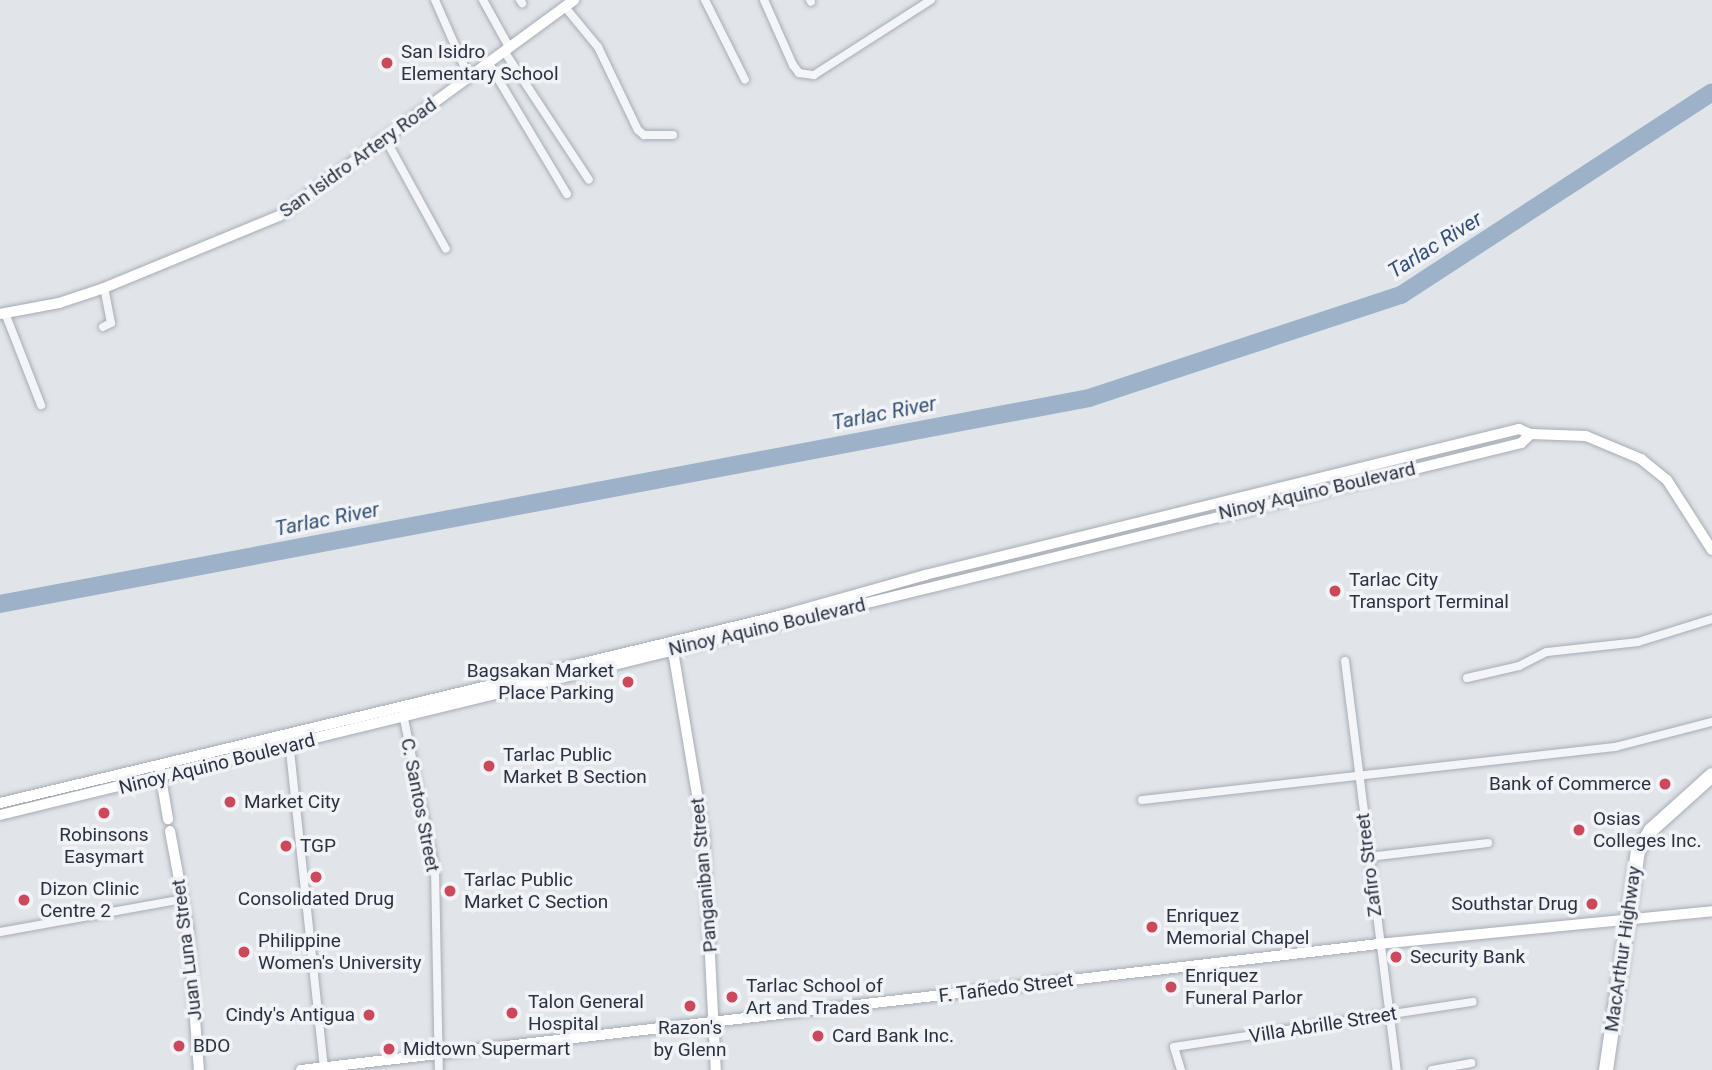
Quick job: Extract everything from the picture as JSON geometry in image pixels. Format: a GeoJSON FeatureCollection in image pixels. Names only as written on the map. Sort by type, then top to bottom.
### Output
{"type":"FeatureCollection","features":[{"type":"Feature","properties":{"kind":"highway","name":"MacArthur Highway"},"geometry":{"type":"LineString","coordinates":[[1606,1070],[1632,875],[1644,838],[1712,775]]}},
{"type":"Feature","properties":{"kind":"main road","name":"San Isidro Artery Road"},"geometry":{"type":"LineString","coordinates":[[2,313],[59,303],[104,288],[279,216],[569,3]]}},
{"type":"Feature","properties":{"kind":"main road","name":"Ninoy Aquino Boulevard"},"geometry":{"type":"LineString","coordinates":[[0,803],[403,713],[671,645],[925,575],[1511,430],[1531,434],[1586,436],[1641,459],[1668,480],[1712,550]]}},
{"type":"Feature","properties":{"kind":"main road","name":"Panganiban Street"},"geometry":{"type":"LineString","coordinates":[[671,645],[704,837],[716,1025],[716,1070]]}},
{"type":"Feature","properties":{"kind":"main road","name":"Ninoy Aquino Boulevard"},"geometry":{"type":"LineString","coordinates":[[0,815],[161,779],[289,740]]}},
{"type":"Feature","properties":{"kind":"main road"},"geometry":{"type":"LineString","coordinates":[[159,766],[168,819]]}},
{"type":"Feature","properties":{"kind":"main road","name":"Juan Luna Street"},"geometry":{"type":"LineString","coordinates":[[170,831],[183,899],[199,1070]]}},
{"type":"Feature","properties":{"kind":"main road","name":"F. Tañedo Street"},"geometry":{"type":"LineString","coordinates":[[301,1070],[716,1025],[1378,944],[1712,911]]}},
{"type":"Feature","properties":{"kind":"street"},"geometry":{"type":"LineString","coordinates":[[435,0],[469,77]]}},
{"type":"Feature","properties":{"kind":"street"},"geometry":{"type":"LineString","coordinates":[[483,0],[506,49],[589,180]]}},
{"type":"Feature","properties":{"kind":"street"},"geometry":{"type":"LineString","coordinates":[[705,0],[745,80]]}},
{"type":"Feature","properties":{"kind":"street"},"geometry":{"type":"LineString","coordinates":[[765,0],[793,65],[799,73],[814,75],[931,0]]}},
{"type":"Feature","properties":{"kind":"street"},"geometry":{"type":"LineString","coordinates":[[569,3],[598,47],[638,130],[644,135],[673,135]]}},
{"type":"Feature","properties":{"kind":"street"},"geometry":{"type":"LineString","coordinates":[[488,62],[567,194]]}},
{"type":"Feature","properties":{"kind":"street"},"geometry":{"type":"LineString","coordinates":[[386,140],[446,249]]}},
{"type":"Feature","properties":{"kind":"street"},"geometry":{"type":"LineString","coordinates":[[103,327],[111,323],[104,288]]}},
{"type":"Feature","properties":{"kind":"street"},"geometry":{"type":"LineString","coordinates":[[2,313],[41,405]]}},
{"type":"Feature","properties":{"kind":"street"},"geometry":{"type":"LineString","coordinates":[[1467,678],[1519,666],[1547,652],[1638,642],[1712,619]]}},
{"type":"Feature","properties":{"kind":"street","name":"Zafiro Street"},"geometry":{"type":"LineString","coordinates":[[1345,661],[1378,944],[1396,1070]]}},
{"type":"Feature","properties":{"kind":"street","name":"C. Santos Street"},"geometry":{"type":"LineString","coordinates":[[403,713],[433,853],[439,1070]]}},
{"type":"Feature","properties":{"kind":"street"},"geometry":{"type":"LineString","coordinates":[[1142,800],[1615,747],[1712,722]]}},
{"type":"Feature","properties":{"kind":"street"},"geometry":{"type":"LineString","coordinates":[[289,740],[323,1069]]}},
{"type":"Feature","properties":{"kind":"street"},"geometry":{"type":"LineString","coordinates":[[1368,857],[1488,843]]}},
{"type":"Feature","properties":{"kind":"street"},"geometry":{"type":"LineString","coordinates":[[0,932],[183,899]]}},
{"type":"Feature","properties":{"kind":"street","name":"Villa Abrille Street"},"geometry":{"type":"LineString","coordinates":[[1181,1070],[1173,1048],[1473,1002]]}},
{"type":"Feature","properties":{"kind":"street"},"geometry":{"type":"LineString","coordinates":[[1432,1070],[1471,1063]]}},
{"type":"Feature","properties":{"kind":"waterway","name":"Tarlac River"},"geometry":{"type":"LineString","coordinates":[[0,604],[1089,398],[1401,295],[1712,92]]}},
{"type":"Feature","properties":{"kind":"place","name":"San Isidro Elementary School"},"geometry":{"type":"Point","coordinates":[387,63]}},
{"type":"Feature","properties":{"kind":"place","name":"Tarlac City Transport Terminal"},"geometry":{"type":"Point","coordinates":[1335,591]}},
{"type":"Feature","properties":{"kind":"place","name":"Bagsakan Market Place Parking"},"geometry":{"type":"Point","coordinates":[628,682]}},
{"type":"Feature","properties":{"kind":"place","name":"Tarlac Public Market B Section"},"geometry":{"type":"Point","coordinates":[489,766]}},
{"type":"Feature","properties":{"kind":"place","name":"Bank of Commerce"},"geometry":{"type":"Point","coordinates":[1665,784]}},
{"type":"Feature","properties":{"kind":"place","name":"Market City"},"geometry":{"type":"Point","coordinates":[230,802]}},
{"type":"Feature","properties":{"kind":"place","name":"Robinsons Easymart"},"geometry":{"type":"Point","coordinates":[104,813]}},
{"type":"Feature","properties":{"kind":"place","name":"Osias Colleges Inc."},"geometry":{"type":"Point","coordinates":[1579,830]}},
{"type":"Feature","properties":{"kind":"place","name":"TGP"},"geometry":{"type":"Point","coordinates":[286,846]}},
{"type":"Feature","properties":{"kind":"place","name":"Consolidated Drug"},"geometry":{"type":"Point","coordinates":[316,877]}},
{"type":"Feature","properties":{"kind":"place","name":"Tarlac Public Market C Section"},"geometry":{"type":"Point","coordinates":[450,891]}},
{"type":"Feature","properties":{"kind":"place","name":"Dizon Clinic Centre 2"},"geometry":{"type":"Point","coordinates":[24,900]}},
{"type":"Feature","properties":{"kind":"place","name":"Southstar Drug"},"geometry":{"type":"Point","coordinates":[1592,904]}},
{"type":"Feature","properties":{"kind":"place","name":"Enriquez Memorial Chapel"},"geometry":{"type":"Point","coordinates":[1152,927]}},
{"type":"Feature","properties":{"kind":"place","name":"Philippine Women's University"},"geometry":{"type":"Point","coordinates":[244,952]}},
{"type":"Feature","properties":{"kind":"place","name":"Security Bank"},"geometry":{"type":"Point","coordinates":[1396,957]}},
{"type":"Feature","properties":{"kind":"place","name":"Enriquez Funeral Parlor"},"geometry":{"type":"Point","coordinates":[1171,987]}},
{"type":"Feature","properties":{"kind":"place","name":"Tarlac School of Art and Trades"},"geometry":{"type":"Point","coordinates":[732,997]}},
{"type":"Feature","properties":{"kind":"place","name":"Razon's by Glenn"},"geometry":{"type":"Point","coordinates":[690,1006]}},
{"type":"Feature","properties":{"kind":"place","name":"Talon General Hospital"},"geometry":{"type":"Point","coordinates":[512,1013]}},
{"type":"Feature","properties":{"kind":"place","name":"Cindy's Antigua"},"geometry":{"type":"Point","coordinates":[369,1015]}},
{"type":"Feature","properties":{"kind":"place","name":"Card Bank Inc."},"geometry":{"type":"Point","coordinates":[818,1036]}},
{"type":"Feature","properties":{"kind":"place","name":"BDO"},"geometry":{"type":"Point","coordinates":[179,1046]}},
{"type":"Feature","properties":{"kind":"place","name":"Midtown Supermart"},"geometry":{"type":"Point","coordinates":[389,1049]}}]}
